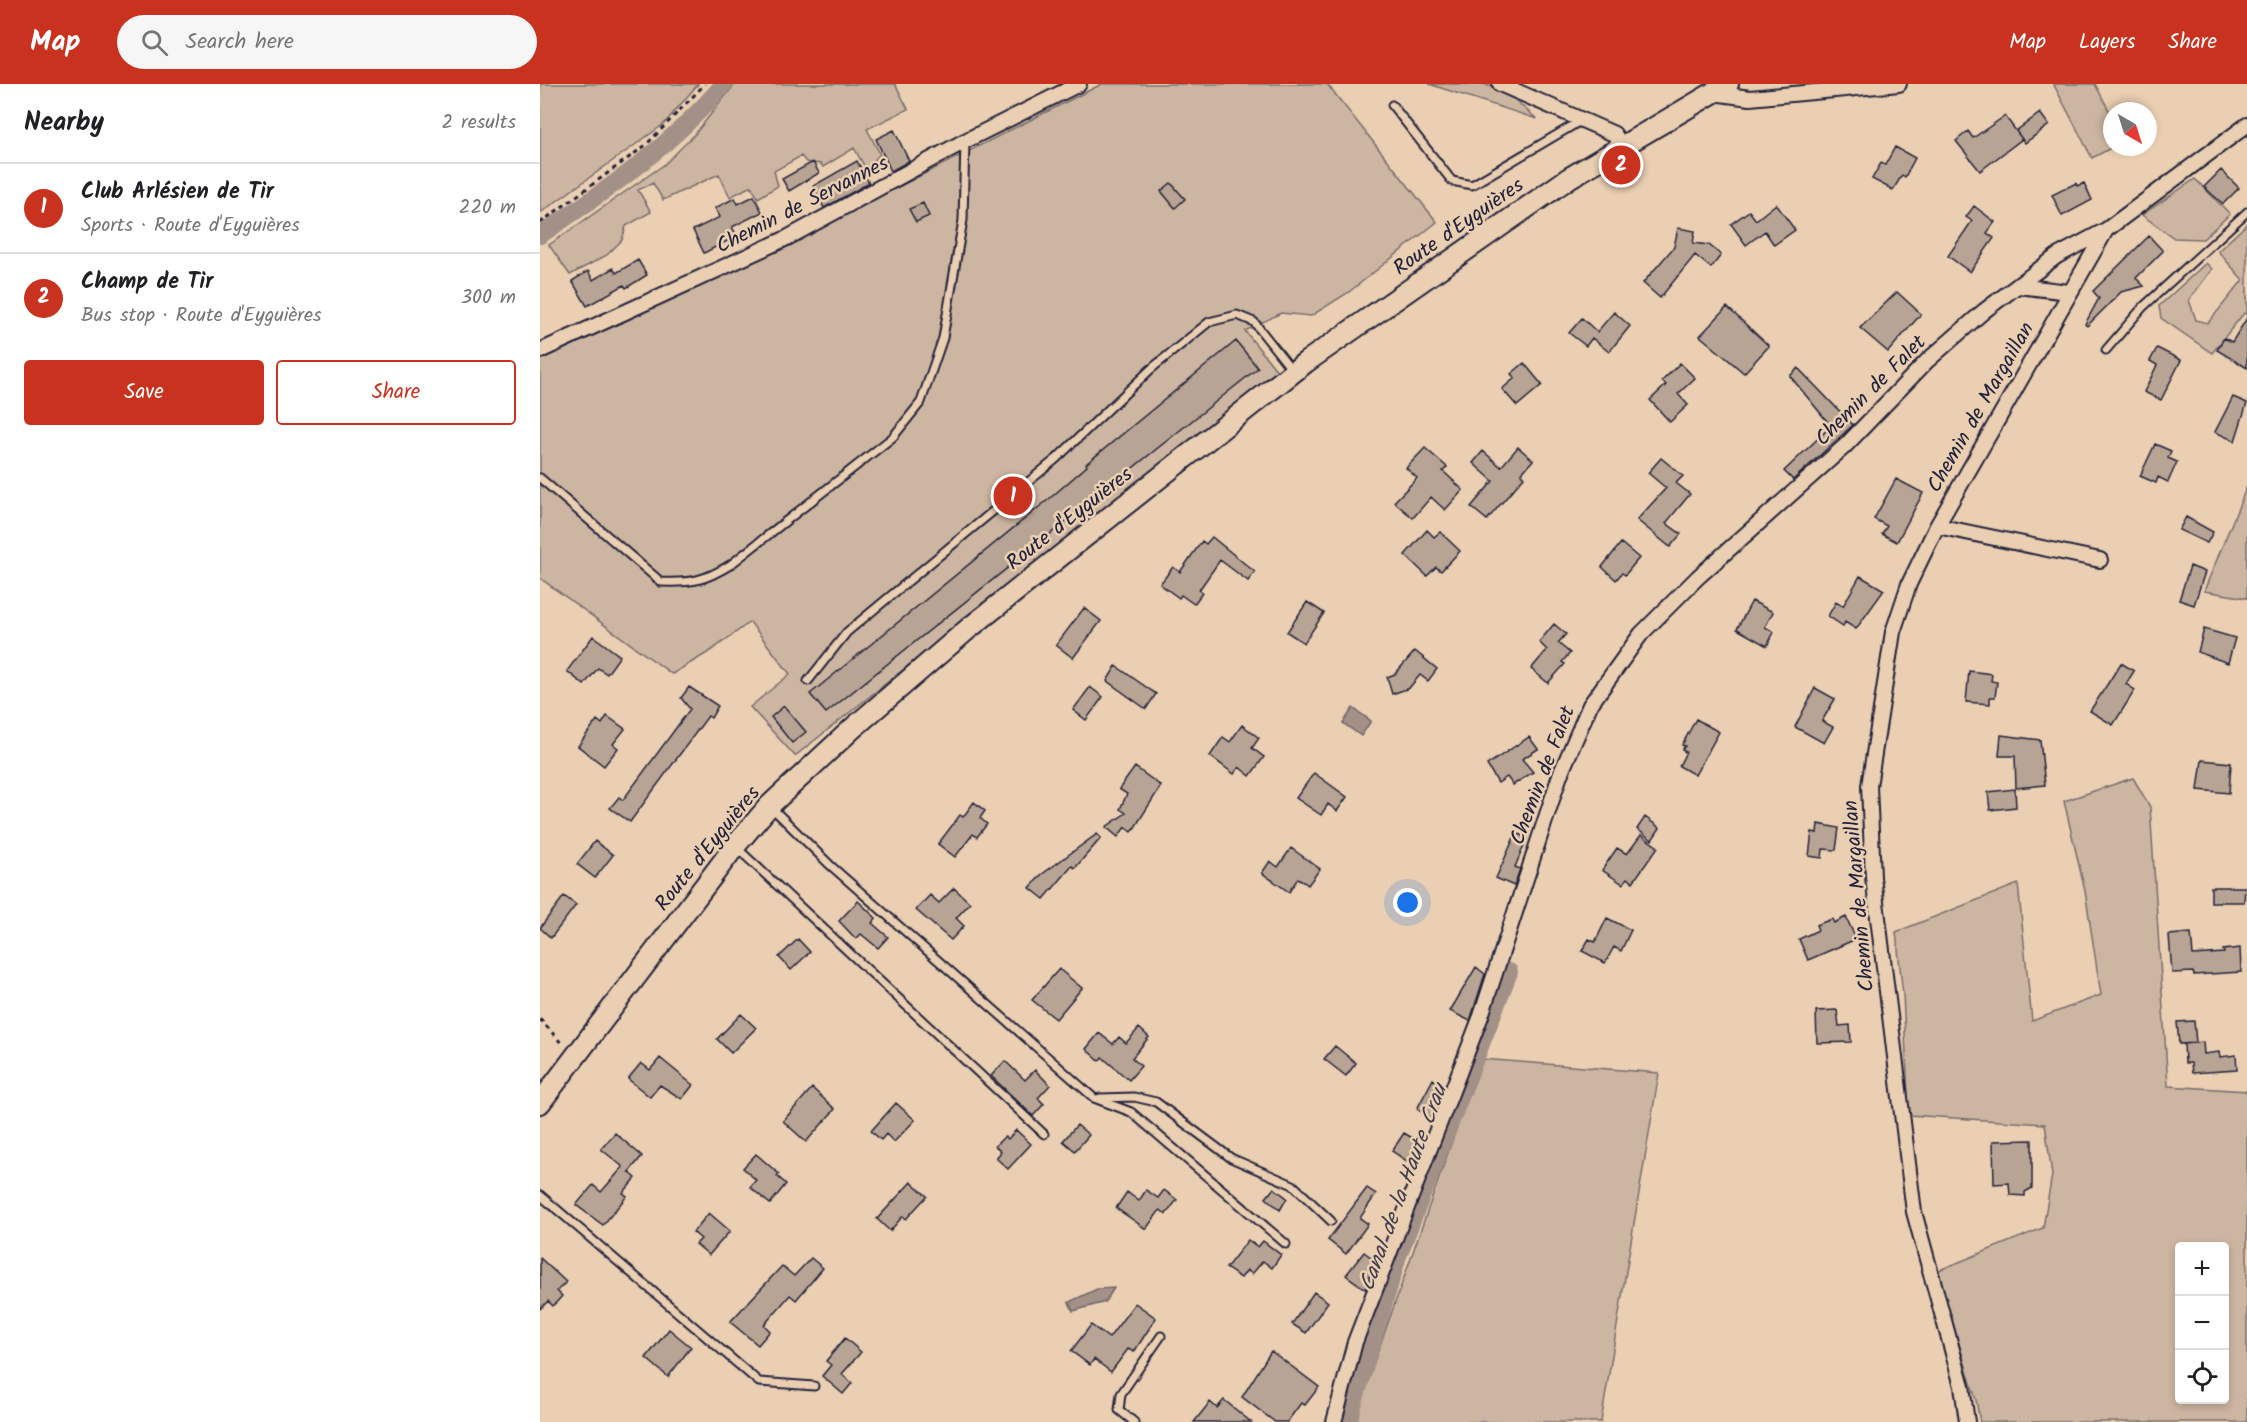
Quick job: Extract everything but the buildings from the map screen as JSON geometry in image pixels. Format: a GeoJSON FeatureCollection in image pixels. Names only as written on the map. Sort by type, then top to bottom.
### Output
{"type":"FeatureCollection","features":[{"type":"Feature","properties":{"kind":"main road","name":"Route d'Eyguières"},"geometry":{"type":"LineString","coordinates":[[540,1103],[735,846],[770,806],[853,728],[968,629],[1294,372],[1569,178],[1720,89]]}},
{"type":"Feature","properties":{"kind":"street","name":"Chemin de Servannes"},"geometry":{"type":"LineString","coordinates":[[540,351],[788,238],[965,141],[1079,84]]}},
{"type":"Feature","properties":{"kind":"street"},"geometry":{"type":"LineString","coordinates":[[1500,84],[1614,134],[1623,147]]}},
{"type":"Feature","properties":{"kind":"street"},"geometry":{"type":"LineString","coordinates":[[1720,89],[1750,98],[1899,84]]}},
{"type":"Feature","properties":{"kind":"street","name":"Chemin de Margaillan"},"geometry":{"type":"LineString","coordinates":[[1967,1422],[1962,1386],[1914,1212],[1873,877],[1869,786],[1893,632],[1909,584],[1937,526],[2106,230],[2245,131]]}},
{"type":"Feature","properties":{"kind":"street","name":"Chemin de Falet"},"geometry":{"type":"LineString","coordinates":[[1334,1422],[1355,1342],[1481,1016],[1560,775],[1590,705],[1641,634],[1698,577],[1845,446],[1927,361],[1984,311],[2057,256],[2106,230]]}},
{"type":"Feature","properties":{"kind":"street"},"geometry":{"type":"LineString","coordinates":[[2018,286],[2069,292]]}},
{"type":"Feature","properties":{"kind":"street"},"geometry":{"type":"LineString","coordinates":[[1937,526],[2100,560]]}},
{"type":"Feature","properties":{"kind":"lane"},"geometry":{"type":"LineString","coordinates":[[1392,105],[1452,181],[1472,185],[1582,120]]}},
{"type":"Feature","properties":{"kind":"lane"},"geometry":{"type":"LineString","coordinates":[[540,478],[661,582],[686,583],[706,579],[730,565],[893,437],[921,402],[943,338],[963,220],[965,141]]}},
{"type":"Feature","properties":{"kind":"lane"},"geometry":{"type":"LineString","coordinates":[[2106,350],[2143,307],[2247,212]]}},
{"type":"Feature","properties":{"kind":"lane"},"geometry":{"type":"LineString","coordinates":[[808,681],[847,632],[1056,459],[1151,369],[1209,322],[1237,315],[1254,322],[1294,372]]}},
{"type":"Feature","properties":{"kind":"lane"},"geometry":{"type":"LineString","coordinates":[[770,806],[830,865],[1094,1098],[1131,1112],[1286,1244]]}},
{"type":"Feature","properties":{"kind":"lane"},"geometry":{"type":"LineString","coordinates":[[735,846],[1044,1134]]}},
{"type":"Feature","properties":{"kind":"lane"},"geometry":{"type":"LineString","coordinates":[[1094,1098],[1134,1097],[1156,1102],[1231,1158],[1293,1185],[1331,1221]]}},
{"type":"Feature","properties":{"kind":"lane"},"geometry":{"type":"LineString","coordinates":[[540,1195],[759,1382],[814,1386]]}},
{"type":"Feature","properties":{"kind":"lane"},"geometry":{"type":"LineString","coordinates":[[1134,1422],[1119,1410],[1121,1394],[1161,1336]]}},
{"type":"Feature","properties":{"kind":"path"},"geometry":{"type":"LineString","coordinates":[[540,223],[646,145],[705,84]]}},
{"type":"Feature","properties":{"kind":"path"},"geometry":{"type":"LineString","coordinates":[[540,1020],[573,1057]]}},
{"type":"Feature","properties":{"kind":"shaded area"},"geometry":{"type":"Polygon","coordinates":[[[540,84],[698,84],[664,124],[540,213],[540,84]]]}},
{"type":"Feature","properties":{"kind":"shaded area"},"geometry":{"type":"Polygon","coordinates":[[[735,84],[895,84],[908,109],[867,129],[880,154],[866,169],[854,148],[823,167],[821,164],[806,162],[801,156],[774,171],[778,186],[758,198],[751,186],[730,197],[719,174],[663,200],[653,183],[638,190],[651,212],[626,226],[622,240],[607,255],[570,275],[549,245],[665,164],[695,134],[735,84]]]}},
{"type":"Feature","properties":{"kind":"shaded area"},"geometry":{"type":"Polygon","coordinates":[[[1102,84],[1327,84],[1437,222],[1349,292],[1311,316],[1281,313],[1245,331],[1277,371],[795,756],[750,707],[790,674],[750,622],[709,652],[672,674],[540,578],[540,359],[753,260],[1102,84]]]}},
{"type":"Feature","properties":{"kind":"shaded area"},"geometry":{"type":"Polygon","coordinates":[[[1429,84],[1484,84],[1508,94],[1537,119],[1429,84]]]}},
{"type":"Feature","properties":{"kind":"shaded area"},"geometry":{"type":"Polygon","coordinates":[[[2095,84],[2105,102],[2103,152],[2092,158],[2054,85],[2095,84]]]}},
{"type":"Feature","properties":{"kind":"shaded area"},"geometry":{"type":"Polygon","coordinates":[[[2195,179],[2230,214],[2203,239],[2174,238],[2142,215],[2195,179]]]}},
{"type":"Feature","properties":{"kind":"shaded area"},"geometry":{"type":"Polygon","coordinates":[[[2247,224],[2247,315],[2244,313],[2212,353],[2161,318],[2159,306],[2206,263],[2212,269],[2189,300],[2196,320],[2208,323],[2243,280],[2218,251],[2247,224]]]}},
{"type":"Feature","properties":{"kind":"shaded area"},"geometry":{"type":"Polygon","coordinates":[[[2247,486],[2247,598],[2204,591],[2247,486]]]}},
{"type":"Feature","properties":{"kind":"shaded area"},"geometry":{"type":"Polygon","coordinates":[[[1353,708],[1371,721],[1361,736],[1343,723],[1353,708]]]}},
{"type":"Feature","properties":{"kind":"shaded area"},"geometry":{"type":"Polygon","coordinates":[[[2133,778],[2150,807],[2168,1086],[2247,1091],[2247,1422],[1980,1422],[1976,1400],[1937,1271],[2043,1228],[2052,1175],[2045,1124],[1909,1115],[1903,994],[1896,932],[2018,884],[2032,1021],[2101,995],[2085,891],[2064,801],[2133,778]]]}},
{"type":"Feature","properties":{"kind":"shaded area"},"geometry":{"type":"Polygon","coordinates":[[[1481,1059],[1659,1073],[1601,1422],[1353,1422],[1481,1059]]]}},
{"type":"Feature","properties":{"kind":"shaded area"},"geometry":{"type":"Polygon","coordinates":[[[1114,1288],[1105,1302],[1073,1311],[1069,1302],[1097,1289],[1114,1288]]]}},
{"type":"Feature","properties":{"kind":"waterway"},"geometry":{"type":"LineString","coordinates":[[540,235],[614,184],[660,148],[724,84]]}},
{"type":"Feature","properties":{"kind":"waterway","name":"Canal de la Haute Crau"},"geometry":{"type":"LineString","coordinates":[[1348,1422],[1398,1256],[1509,972]]}},
{"type":"Feature","properties":{"kind":"place","name":"Champ de Tir"},"geometry":{"type":"Point","coordinates":[1621,165]}},
{"type":"Feature","properties":{"kind":"place","name":"Club Arlésien de Tir"},"geometry":{"type":"Point","coordinates":[1013,496]}}]}
